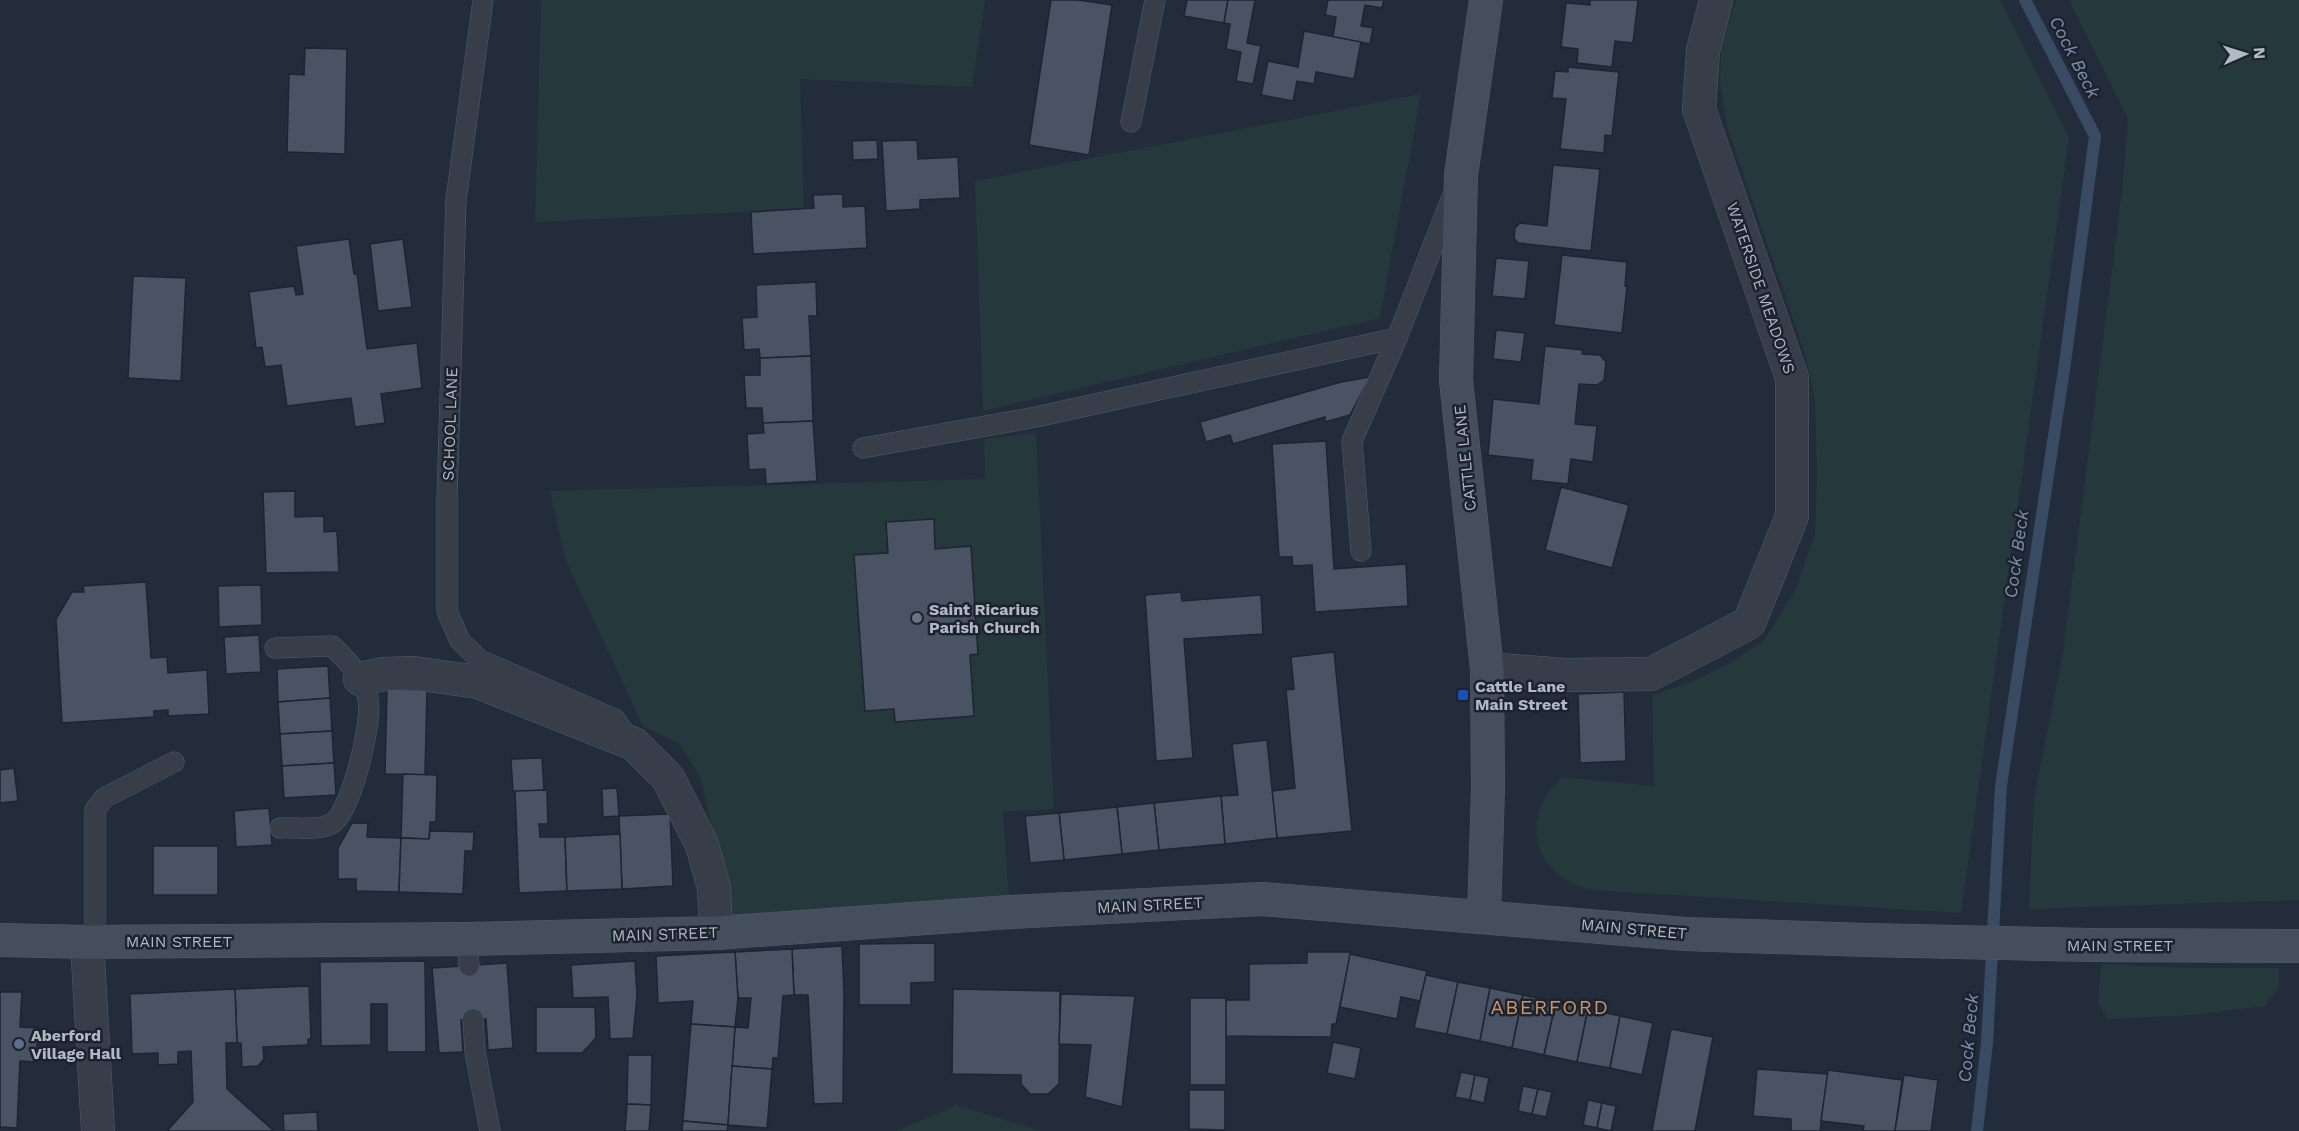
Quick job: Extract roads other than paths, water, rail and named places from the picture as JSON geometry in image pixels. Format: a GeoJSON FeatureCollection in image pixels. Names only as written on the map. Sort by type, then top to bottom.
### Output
{"type":"FeatureCollection","features":[{"type":"Feature","properties":{"kind":"street","name":"CATTLE LANE"},"geometry":{"type":"LineString","coordinates":[[1484,917],[1488,788],[1487,669],[1456,380],[1461,175],[1486,0]]}},
{"type":"Feature","properties":{"kind":"street","name":"WATERSIDE MEADOWS"},"geometry":{"type":"LineString","coordinates":[[1487,669],[1564,675],[1651,674],[1749,623],[1792,516],[1792,378],[1699,109],[1703,51],[1716,0]]}},
{"type":"Feature","properties":{"kind":"street","name":"SCHOOL LANE"},"geometry":{"type":"LineString","coordinates":[[360,679],[384,674],[413,673],[478,682],[634,744],[668,778],[702,846],[714,888],[716,933]]}},
{"type":"Feature","properties":{"kind":"street","name":"MAIN STREET"},"geometry":{"type":"LineString","coordinates":[[0,940],[468,952],[1022,912],[1262,899],[1685,934],[2091,945],[2299,946]]}},
{"type":"Feature","properties":{"kind":"street"},"geometry":{"type":"LineString","coordinates":[[91,942],[98,1131]]}},
{"type":"Feature","properties":{"kind":"lane","name":"SCHOOL LANE"},"geometry":{"type":"LineString","coordinates":[[483,0],[456,200],[447,498],[447,611],[460,641],[480,660],[615,719],[634,744]]}},
{"type":"Feature","properties":{"kind":"lane"},"geometry":{"type":"LineString","coordinates":[[1131,122],[1155,0]]}},
{"type":"Feature","properties":{"kind":"lane"},"geometry":{"type":"LineString","coordinates":[[1361,551],[1352,441],[1397,338],[1461,175]]}},
{"type":"Feature","properties":{"kind":"lane"},"geometry":{"type":"LineString","coordinates":[[863,448],[1036,417],[1397,338]]}},
{"type":"Feature","properties":{"kind":"lane"},"geometry":{"type":"LineString","coordinates":[[275,648],[332,646],[348,660],[360,679],[368,699],[369,721],[366,742],[342,815],[326,826],[280,828]]}},
{"type":"Feature","properties":{"kind":"lane"},"geometry":{"type":"LineString","coordinates":[[91,942],[95,810],[104,798],[174,762]]}},
{"type":"Feature","properties":{"kind":"lane"},"geometry":{"type":"LineString","coordinates":[[473,1019],[475,1052],[490,1131]]}},
{"type":"Feature","properties":{"kind":"waterway","name":"Cock Beck"},"geometry":{"type":"LineString","coordinates":[[1977,1131],[1987,1043],[2001,786],[2065,363],[2095,136],[2025,0]]}},
{"type":"Feature","properties":{"kind":"place","name":"Saint Ricarius Parish Church"},"geometry":{"type":"Point","coordinates":[917,618]}},
{"type":"Feature","properties":{"kind":"place","name":"Cattle Lane Main Street"},"geometry":{"type":"Point","coordinates":[1463,695]}},
{"type":"Feature","properties":{"kind":"place","name":"Aberford Village Hall"},"geometry":{"type":"Point","coordinates":[19,1044]}},
{"type":"Feature","properties":{"kind":"district","name":"ABERFORD"},"geometry":{"type":"Point","coordinates":[1550,1007]}}]}
